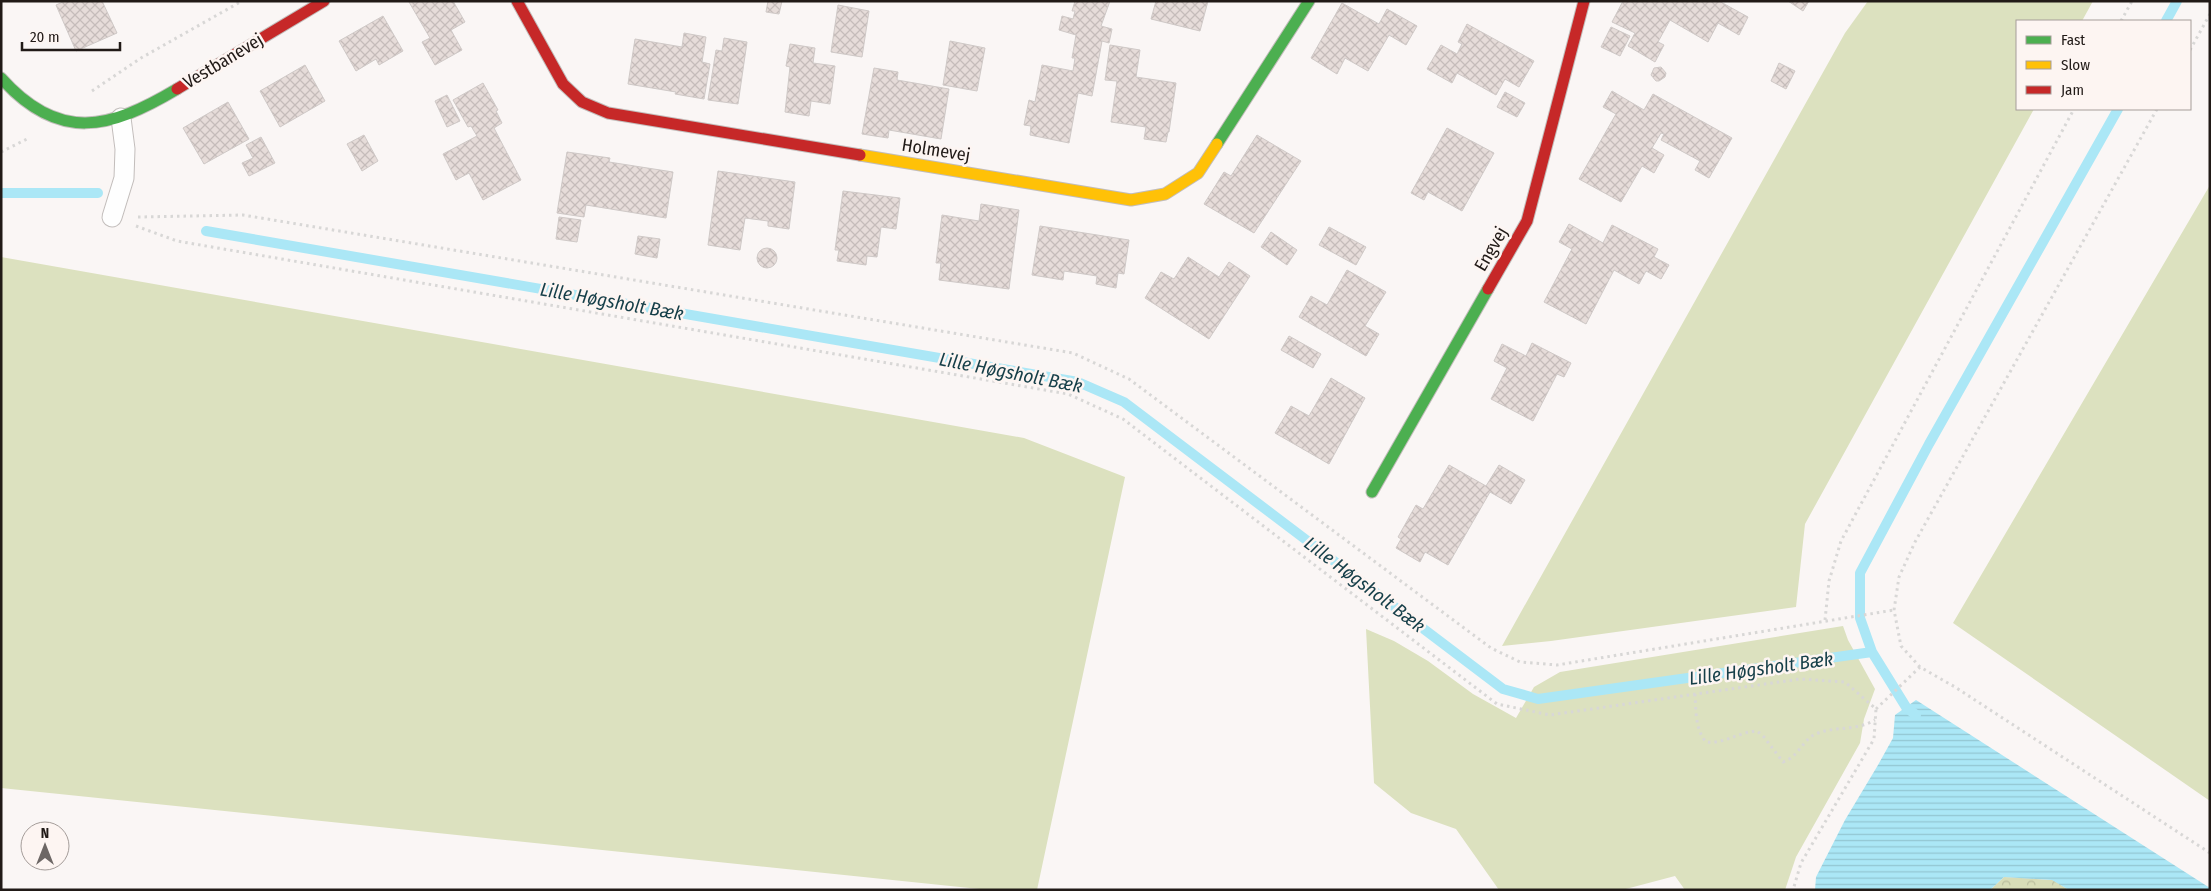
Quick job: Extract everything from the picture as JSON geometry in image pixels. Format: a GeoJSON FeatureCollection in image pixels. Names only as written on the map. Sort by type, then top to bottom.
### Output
{"type":"FeatureCollection","features":[{"type":"Feature","properties":{"kind":"street","name":"Vestbanevej"},"geometry":{"type":"LineString","coordinates":[[1,78],[25,102],[57,119],[88,124],[120,118],[151,103],[324,1]]}},
{"type":"Feature","properties":{"kind":"street","name":"Holmevej"},"geometry":{"type":"LineString","coordinates":[[517,1],[563,84],[582,102],[608,113],[1130,200],[1165,194],[1198,173],[1309,1]]}},
{"type":"Feature","properties":{"kind":"street","name":"Engvej"},"geometry":{"type":"LineString","coordinates":[[1372,492],[1526,221],[1584,1]]}},
{"type":"Feature","properties":{"kind":"lane"},"geometry":{"type":"LineString","coordinates":[[112,217],[124,178],[125,149],[120,118]]}},
{"type":"Feature","properties":{"kind":"path"},"geometry":{"type":"LineString","coordinates":[[89,93],[141,58],[242,1]]}},
{"type":"Feature","properties":{"kind":"path"},"geometry":{"type":"LineString","coordinates":[[2122,20],[2132,1]]}},
{"type":"Feature","properties":{"kind":"path"},"geometry":{"type":"LineString","coordinates":[[2191,48],[2210,14]]}},
{"type":"Feature","properties":{"kind":"path"},"geometry":{"type":"LineString","coordinates":[[1825,620],[1829,581],[1841,541],[2073,110]]}},
{"type":"Feature","properties":{"kind":"path"},"geometry":{"type":"LineString","coordinates":[[2156,110],[1915,542],[1899,577],[1894,610],[1901,646],[1920,667],[1964,692],[2210,853]]}},
{"type":"Feature","properties":{"kind":"path"},"geometry":{"type":"LineString","coordinates":[[1,152],[33,136]]}},
{"type":"Feature","properties":{"kind":"path"},"geometry":{"type":"LineString","coordinates":[[112,217],[243,215],[1073,353],[1129,379],[1491,648],[1520,662],[1556,665],[1894,610]]}},
{"type":"Feature","properties":{"kind":"path"},"geometry":{"type":"LineString","coordinates":[[112,217],[177,241],[1068,394],[1123,419],[1497,704],[1550,715],[1800,679],[1845,682],[1876,709]]}},
{"type":"Feature","properties":{"kind":"path"},"geometry":{"type":"LineString","coordinates":[[1794,890],[1801,863],[1874,739],[1876,709],[1920,667]]}},
{"type":"Feature","properties":{"kind":"path"},"geometry":{"type":"LineString","coordinates":[[1695,694],[1700,735],[1706,742],[1715,743],[1727,740],[1739,733],[1757,731],[1764,736],[1783,762],[1795,755],[1808,739],[1819,733],[1863,727],[1875,720]]}},
{"type":"Feature","properties":{"kind":"green space"},"geometry":{"type":"Polygon","coordinates":[[[1868,1],[2093,1],[2083,20],[2016,20],[2016,110],[2033,110],[1805,524],[1796,607],[1502,646],[1845,33],[1868,1]]]}},
{"type":"Feature","properties":{"kind":"green space"},"geometry":{"type":"Polygon","coordinates":[[[2210,185],[2210,801],[1953,623],[2210,185]]]}},
{"type":"Feature","properties":{"kind":"green space"},"geometry":{"type":"Polygon","coordinates":[[[1,257],[1024,438],[1125,477],[1037,890],[989,890],[1,788],[1,257]]]}},
{"type":"Feature","properties":{"kind":"green space"},"geometry":{"type":"Polygon","coordinates":[[[1843,626],[1848,640],[1875,689],[1864,719],[1860,743],[1796,857],[1785,890],[1685,890],[1675,876],[1622,890],[1499,890],[1456,829],[1411,813],[1374,783],[1366,629],[1394,641],[1428,661],[1473,694],[1516,718],[1534,687],[1560,672],[1843,626]]]}},
{"type":"Feature","properties":{"kind":"green space"},"geometry":{"type":"Polygon","coordinates":[[[2004,877],[2053,880],[2069,890],[1990,890],[2004,877]]]}},
{"type":"Feature","properties":{"kind":"water"},"geometry":{"type":"Polygon","coordinates":[[[1916,700],[2210,888],[2210,890],[2069,890],[2052,880],[2004,877],[1990,890],[1815,890],[1816,877],[1845,820],[1893,738],[1895,715],[1916,700]]]}},
{"type":"Feature","properties":{"kind":"building"},"geometry":{"type":"Polygon","coordinates":[[[65,1],[102,1],[117,33],[76,51],[56,5],[65,1]]]}},
{"type":"Feature","properties":{"kind":"building"},"geometry":{"type":"Polygon","coordinates":[[[453,1],[465,22],[451,30],[462,50],[435,65],[422,42],[430,38],[409,2],[453,1]]]}},
{"type":"Feature","properties":{"kind":"building"},"geometry":{"type":"Polygon","coordinates":[[[768,1],[782,1],[779,14],[766,12],[768,1]]]}},
{"type":"Feature","properties":{"kind":"building"},"geometry":{"type":"Polygon","coordinates":[[[1075,1],[1110,1],[1101,26],[1112,29],[1109,43],[1102,41],[1092,96],[1078,93],[1069,143],[1030,135],[1031,126],[1024,125],[1029,100],[1035,102],[1042,65],[1073,71],[1075,58],[1072,58],[1076,35],[1059,30],[1062,16],[1073,19],[1075,11],[1072,11],[1075,1]]]}},
{"type":"Feature","properties":{"kind":"building"},"geometry":{"type":"Polygon","coordinates":[[[1156,1],[1208,1],[1200,31],[1151,19],[1156,1]]]}},
{"type":"Feature","properties":{"kind":"building"},"geometry":{"type":"Polygon","coordinates":[[[1623,1],[1719,1],[1748,17],[1739,35],[1718,23],[1708,42],[1670,20],[1658,42],[1664,45],[1655,62],[1628,46],[1635,33],[1612,22],[1623,1]]]}},
{"type":"Feature","properties":{"kind":"building"},"geometry":{"type":"Polygon","coordinates":[[[1788,1],[1809,1],[1803,11],[1788,1]]]}},
{"type":"Feature","properties":{"kind":"building"},"geometry":{"type":"Polygon","coordinates":[[[1342,3],[1379,24],[1387,9],[1417,26],[1406,45],[1389,35],[1368,71],[1345,58],[1337,74],[1311,58],[1342,3]]]}},
{"type":"Feature","properties":{"kind":"building"},"geometry":{"type":"Polygon","coordinates":[[[838,5],[869,11],[862,57],[831,52],[838,5]]]}},
{"type":"Feature","properties":{"kind":"building"},"geometry":{"type":"Polygon","coordinates":[[[383,16],[403,51],[379,65],[376,59],[356,71],[339,41],[383,16]]]}},
{"type":"Feature","properties":{"kind":"building"},"geometry":{"type":"Polygon","coordinates":[[[1467,24],[1534,61],[1519,87],[1505,79],[1496,95],[1457,73],[1452,83],[1427,69],[1441,45],[1457,54],[1462,44],[1458,42],[1467,24]]]}},
{"type":"Feature","properties":{"kind":"building"},"geometry":{"type":"Polygon","coordinates":[[[1611,27],[1630,36],[1620,56],[1601,47],[1611,27]]]}},
{"type":"Feature","properties":{"kind":"building"},"geometry":{"type":"Polygon","coordinates":[[[684,33],[706,37],[702,62],[710,64],[704,99],[628,84],[635,39],[682,47],[684,33]]]}},
{"type":"Feature","properties":{"kind":"building"},"geometry":{"type":"Polygon","coordinates":[[[724,38],[747,42],[738,104],[708,100],[716,50],[722,51],[724,38]]]}},
{"type":"Feature","properties":{"kind":"building"},"geometry":{"type":"Polygon","coordinates":[[[950,41],[985,48],[977,91],[943,85],[950,41]]]}},
{"type":"Feature","properties":{"kind":"building"},"geometry":{"type":"Polygon","coordinates":[[[790,44],[815,48],[813,63],[835,66],[830,104],[811,101],[809,116],[785,112],[790,67],[786,66],[790,44]]]}},
{"type":"Feature","properties":{"kind":"building"},"geometry":{"type":"Polygon","coordinates":[[[1110,45],[1140,50],[1136,77],[1176,83],[1166,142],[1144,139],[1146,127],[1111,122],[1117,81],[1105,80],[1110,45]]]}},
{"type":"Feature","properties":{"kind":"building"},"geometry":{"type":"Polygon","coordinates":[[[1779,63],[1795,71],[1786,89],[1771,81],[1779,63]]]}},
{"type":"Feature","properties":{"kind":"building"},"geometry":{"type":"Polygon","coordinates":[[[305,65],[325,101],[280,127],[260,91],[305,65]]]}},
{"type":"Feature","properties":{"kind":"building"},"geometry":{"type":"Polygon","coordinates":[[[1661,67],[1666,73],[1665,77],[1656,81],[1651,75],[1654,68],[1661,67]]]}},
{"type":"Feature","properties":{"kind":"building"},"geometry":{"type":"Polygon","coordinates":[[[874,68],[898,72],[897,80],[949,89],[941,139],[889,130],[888,138],[862,134],[874,68]]]}},
{"type":"Feature","properties":{"kind":"building"},"geometry":{"type":"Polygon","coordinates":[[[483,83],[498,110],[496,111],[502,123],[494,128],[521,180],[483,200],[469,173],[456,180],[443,154],[477,136],[471,126],[468,127],[453,100],[483,83]]]}},
{"type":"Feature","properties":{"kind":"building"},"geometry":{"type":"Polygon","coordinates":[[[1612,91],[1644,110],[1653,94],[1732,138],[1709,178],[1695,170],[1700,161],[1661,140],[1664,134],[1661,133],[1652,148],[1664,155],[1654,173],[1642,166],[1621,202],[1579,179],[1616,114],[1603,107],[1612,91]]]}},
{"type":"Feature","properties":{"kind":"building"},"geometry":{"type":"Polygon","coordinates":[[[1505,92],[1525,103],[1517,117],[1497,107],[1505,92]]]}},
{"type":"Feature","properties":{"kind":"building"},"geometry":{"type":"Polygon","coordinates":[[[447,95],[460,121],[447,127],[435,101],[447,95]]]}},
{"type":"Feature","properties":{"kind":"building"},"geometry":{"type":"Polygon","coordinates":[[[228,102],[249,139],[204,164],[183,128],[228,102]]]}},
{"type":"Feature","properties":{"kind":"building"},"geometry":{"type":"Polygon","coordinates":[[[1447,128],[1494,153],[1462,211],[1428,192],[1424,200],[1411,193],[1447,128]]]}},
{"type":"Feature","properties":{"kind":"building"},"geometry":{"type":"Polygon","coordinates":[[[364,135],[378,161],[362,171],[347,144],[364,135]]]}},
{"type":"Feature","properties":{"kind":"building"},"geometry":{"type":"Polygon","coordinates":[[[1257,135],[1301,161],[1254,233],[1204,204],[1224,172],[1231,176],[1257,135]]]}},
{"type":"Feature","properties":{"kind":"building"},"geometry":{"type":"Polygon","coordinates":[[[261,137],[275,163],[249,176],[242,163],[253,158],[246,145],[261,137]]]}},
{"type":"Feature","properties":{"kind":"building"},"geometry":{"type":"Polygon","coordinates":[[[567,152],[610,158],[609,162],[673,172],[666,218],[586,205],[584,217],[557,213],[567,152]]]}},
{"type":"Feature","properties":{"kind":"building"},"geometry":{"type":"Polygon","coordinates":[[[718,171],[795,182],[789,229],[768,226],[768,221],[745,218],[740,250],[708,245],[718,171]]]}},
{"type":"Feature","properties":{"kind":"building"},"geometry":{"type":"Polygon","coordinates":[[[843,191],[900,198],[896,229],[881,227],[877,257],[867,256],[866,265],[837,261],[839,250],[835,250],[843,191]]]}},
{"type":"Feature","properties":{"kind":"building"},"geometry":{"type":"Polygon","coordinates":[[[981,204],[1019,210],[1009,289],[939,280],[941,263],[936,263],[942,215],[979,221],[981,204]]]}},
{"type":"Feature","properties":{"kind":"building"},"geometry":{"type":"Polygon","coordinates":[[[559,217],[581,220],[577,242],[556,239],[559,217]]]}},
{"type":"Feature","properties":{"kind":"building"},"geometry":{"type":"Polygon","coordinates":[[[1569,224],[1603,243],[1612,225],[1658,249],[1654,257],[1669,265],[1661,279],[1646,271],[1639,284],[1614,270],[1586,324],[1544,302],[1572,249],[1559,242],[1569,224]]]}},
{"type":"Feature","properties":{"kind":"building"},"geometry":{"type":"Polygon","coordinates":[[[1040,226],[1129,240],[1124,274],[1118,273],[1116,288],[1096,284],[1097,276],[1064,271],[1063,280],[1032,275],[1040,226]]]}},
{"type":"Feature","properties":{"kind":"building"},"geometry":{"type":"Polygon","coordinates":[[[1329,227],[1366,247],[1356,265],[1319,245],[1329,227]]]}},
{"type":"Feature","properties":{"kind":"building"},"geometry":{"type":"Polygon","coordinates":[[[1271,232],[1297,250],[1287,265],[1261,247],[1271,232]]]}},
{"type":"Feature","properties":{"kind":"building"},"geometry":{"type":"Polygon","coordinates":[[[638,236],[660,239],[657,258],[635,254],[638,236]]]}},
{"type":"Feature","properties":{"kind":"building"},"geometry":{"type":"Polygon","coordinates":[[[767,248],[774,251],[777,258],[774,265],[767,268],[760,265],[757,258],[760,251],[767,248]]]}},
{"type":"Feature","properties":{"kind":"building"},"geometry":{"type":"Polygon","coordinates":[[[1188,257],[1219,277],[1229,262],[1250,276],[1209,339],[1145,298],[1161,272],[1174,279],[1188,257]]]}},
{"type":"Feature","properties":{"kind":"building"},"geometry":{"type":"Polygon","coordinates":[[[1347,270],[1386,292],[1365,326],[1379,334],[1366,356],[1299,317],[1311,296],[1327,305],[1347,270]]]}},
{"type":"Feature","properties":{"kind":"building"},"geometry":{"type":"Polygon","coordinates":[[[1289,336],[1321,354],[1313,368],[1281,350],[1289,336]]]}},
{"type":"Feature","properties":{"kind":"building"},"geometry":{"type":"Polygon","coordinates":[[[1532,343],[1571,363],[1564,377],[1557,374],[1533,421],[1491,399],[1507,368],[1494,361],[1502,344],[1526,356],[1532,343]]]}},
{"type":"Feature","properties":{"kind":"building"},"geometry":{"type":"Polygon","coordinates":[[[1331,378],[1365,398],[1329,464],[1275,433],[1291,406],[1309,416],[1331,378]]]}},
{"type":"Feature","properties":{"kind":"building"},"geometry":{"type":"Polygon","coordinates":[[[1449,465],[1486,486],[1499,465],[1525,480],[1511,504],[1490,492],[1448,565],[1425,552],[1420,562],[1396,548],[1401,539],[1398,537],[1416,505],[1423,509],[1449,465]]]}},
{"type":"Feature","properties":{"kind":"waterway"},"geometry":{"type":"LineString","coordinates":[[2167,20],[2177,1]]}},
{"type":"Feature","properties":{"kind":"waterway"},"geometry":{"type":"LineString","coordinates":[[1916,715],[1906,707],[1872,652],[1860,618],[1860,573],[1929,444],[2117,110]]}},
{"type":"Feature","properties":{"kind":"waterway","name":"Lille Høgsholt Bæk"},"geometry":{"type":"LineString","coordinates":[[1,193],[98,193]]}},
{"type":"Feature","properties":{"kind":"waterway","name":"Lille Høgsholt Bæk"},"geometry":{"type":"LineString","coordinates":[[206,231],[1078,382],[1124,402],[1503,689],[1538,699],[1872,652]]}},
{"type":"Feature","properties":{"kind":"traffic: fast"},"geometry":{"type":"LineString","coordinates":[[1217,144],[1309,1]]}},
{"type":"Feature","properties":{"kind":"traffic: fast"},"geometry":{"type":"LineString","coordinates":[[1,78],[22,99],[44,113],[65,121],[86,123],[107,120],[129,113],[153,103],[177,89]]}},
{"type":"Feature","properties":{"kind":"traffic: fast"},"geometry":{"type":"LineString","coordinates":[[1372,492],[1488,289]]}},
{"type":"Feature","properties":{"kind":"traffic: slow"},"geometry":{"type":"LineString","coordinates":[[860,155],[1131,200],[1165,194],[1198,173],[1217,144]]}},
{"type":"Feature","properties":{"kind":"traffic: jam"},"geometry":{"type":"LineString","coordinates":[[177,89],[324,1]]}},
{"type":"Feature","properties":{"kind":"traffic: jam"},"geometry":{"type":"LineString","coordinates":[[517,1],[563,84],[582,102],[608,113],[860,155]]}},
{"type":"Feature","properties":{"kind":"traffic: jam"},"geometry":{"type":"LineString","coordinates":[[1488,289],[1527,221],[1584,1]]}}]}
